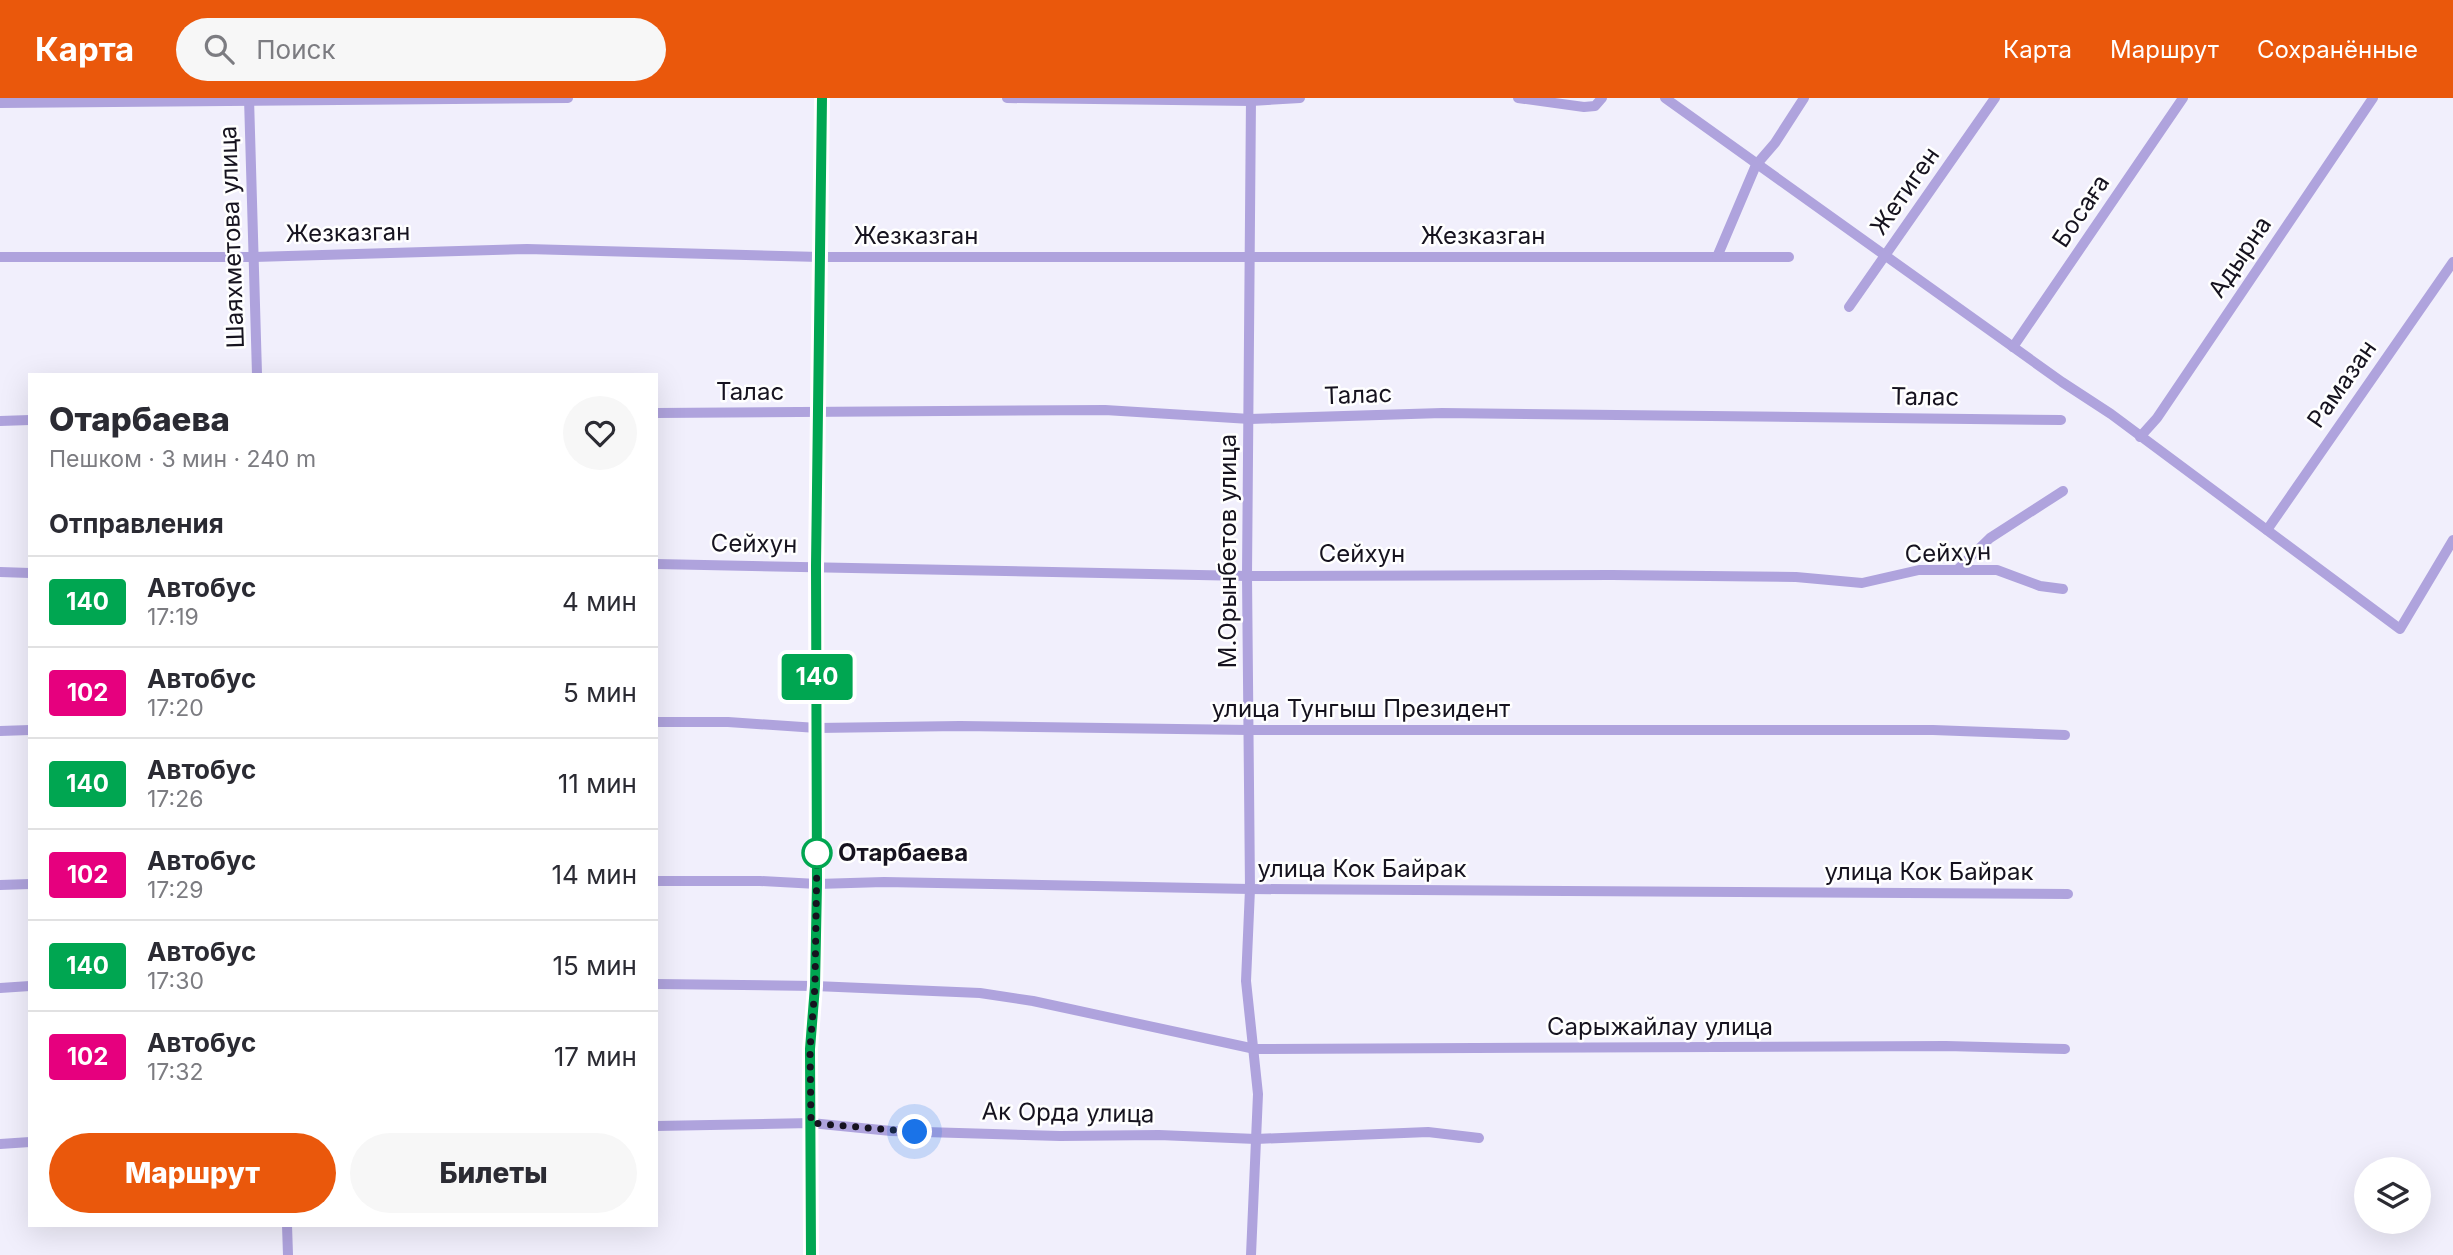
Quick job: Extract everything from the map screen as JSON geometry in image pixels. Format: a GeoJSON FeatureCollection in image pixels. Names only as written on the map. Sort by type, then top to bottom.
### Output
{"type":"FeatureCollection","features":[{"type":"Feature","properties":{"kind":"street"},"geometry":{"type":"LineString","coordinates":[[0,103],[568,98]]}},
{"type":"Feature","properties":{"kind":"street"},"geometry":{"type":"LineString","coordinates":[[811,1255],[810,1049],[815,986],[817,884],[816,566],[822,98]]}},
{"type":"Feature","properties":{"kind":"street"},"geometry":{"type":"LineString","coordinates":[[1007,98],[1300,98]]}},
{"type":"Feature","properties":{"kind":"street"},"geometry":{"type":"LineString","coordinates":[[1518,98],[1584,107],[1595,106],[1602,98]]}},
{"type":"Feature","properties":{"kind":"street"},"geometry":{"type":"LineString","coordinates":[[1665,98],[2013,347],[2112,414],[2140,438],[2400,629],[2453,540]]}},
{"type":"Feature","properties":{"kind":"street"},"geometry":{"type":"LineString","coordinates":[[1717,257],[1756,165],[1804,98]]}},
{"type":"Feature","properties":{"kind":"street","name":"Жетиген"},"geometry":{"type":"LineString","coordinates":[[1849,307],[1995,98]]}},
{"type":"Feature","properties":{"kind":"street","name":"Босаға"},"geometry":{"type":"LineString","coordinates":[[2013,347],[2183,98]]}},
{"type":"Feature","properties":{"kind":"street","name":"Адырна"},"geometry":{"type":"LineString","coordinates":[[2140,438],[2157,418],[2373,98]]}},
{"type":"Feature","properties":{"kind":"street","name":"М.Орынбетов улица"},"geometry":{"type":"LineString","coordinates":[[1251,99],[1247,576],[1250,889],[1247,981],[1258,1094],[1251,1255]]}},
{"type":"Feature","properties":{"kind":"street","name":"Шаяхметова улица"},"geometry":{"type":"LineString","coordinates":[[248,100],[257,373]]}},
{"type":"Feature","properties":{"kind":"street","name":"Жезказган"},"geometry":{"type":"LineString","coordinates":[[0,257],[252,257],[527,249],[820,257],[1789,257]]}},
{"type":"Feature","properties":{"kind":"street","name":"Рамазан"},"geometry":{"type":"LineString","coordinates":[[2267,530],[2453,262]]}},
{"type":"Feature","properties":{"kind":"street","name":"Талас"},"geometry":{"type":"LineString","coordinates":[[658,413],[1105,410],[1250,419],[1442,413],[2061,419]]}},
{"type":"Feature","properties":{"kind":"street"},"geometry":{"type":"LineString","coordinates":[[0,421],[28,420]]}},
{"type":"Feature","properties":{"kind":"street"},"geometry":{"type":"LineString","coordinates":[[1957,570],[1990,538],[2063,491]]}},
{"type":"Feature","properties":{"kind":"street","name":"Сейхун"},"geometry":{"type":"LineString","coordinates":[[658,565],[1247,576],[1797,577],[1862,583],[1919,570],[1997,570],[2040,586],[2063,589]]}},
{"type":"Feature","properties":{"kind":"street"},"geometry":{"type":"LineString","coordinates":[[0,572],[28,573]]}},
{"type":"Feature","properties":{"kind":"street","name":"улица Тунгыш Президент"},"geometry":{"type":"LineString","coordinates":[[658,722],[728,722],[817,728],[960,726],[1249,730],[1933,730],[2065,735]]}},
{"type":"Feature","properties":{"kind":"street"},"geometry":{"type":"LineString","coordinates":[[0,731],[28,730]]}},
{"type":"Feature","properties":{"kind":"street","name":"улица Кок Байрак"},"geometry":{"type":"LineString","coordinates":[[658,881],[1250,889],[2068,894]]}},
{"type":"Feature","properties":{"kind":"street"},"geometry":{"type":"LineString","coordinates":[[0,885],[28,884]]}},
{"type":"Feature","properties":{"kind":"street","name":"Сарыжайлау улица"},"geometry":{"type":"LineString","coordinates":[[658,984],[980,992],[1033,1000],[1255,1049],[1946,1046],[2065,1049]]}},
{"type":"Feature","properties":{"kind":"street"},"geometry":{"type":"LineString","coordinates":[[0,988],[28,986]]}},
{"type":"Feature","properties":{"kind":"street","name":"Ак Орда улица"},"geometry":{"type":"LineString","coordinates":[[658,1125],[811,1123],[891,1131],[1256,1139],[1428,1132],[1479,1138]]}},
{"type":"Feature","properties":{"kind":"street"},"geometry":{"type":"LineString","coordinates":[[0,1144],[28,1142]]}},
{"type":"Feature","properties":{"kind":"street"},"geometry":{"type":"LineString","coordinates":[[287,1227],[288,1255]]}},
{"type":"Feature","properties":{"kind":"bus line","name":"140"},"geometry":{"type":"LineString","coordinates":[[811,1255],[810,1049],[815,986],[817,884],[816,566],[822,98]]}},
{"type":"Feature","properties":{"kind":"place","name":"Отарбаева"},"geometry":{"type":"Point","coordinates":[817,853]}},
{"type":"Feature","properties":{"kind":"route"},"geometry":{"type":"LineString","coordinates":[[817,853],[815,986],[810,1049],[811,1123],[915,1132]]}}]}
